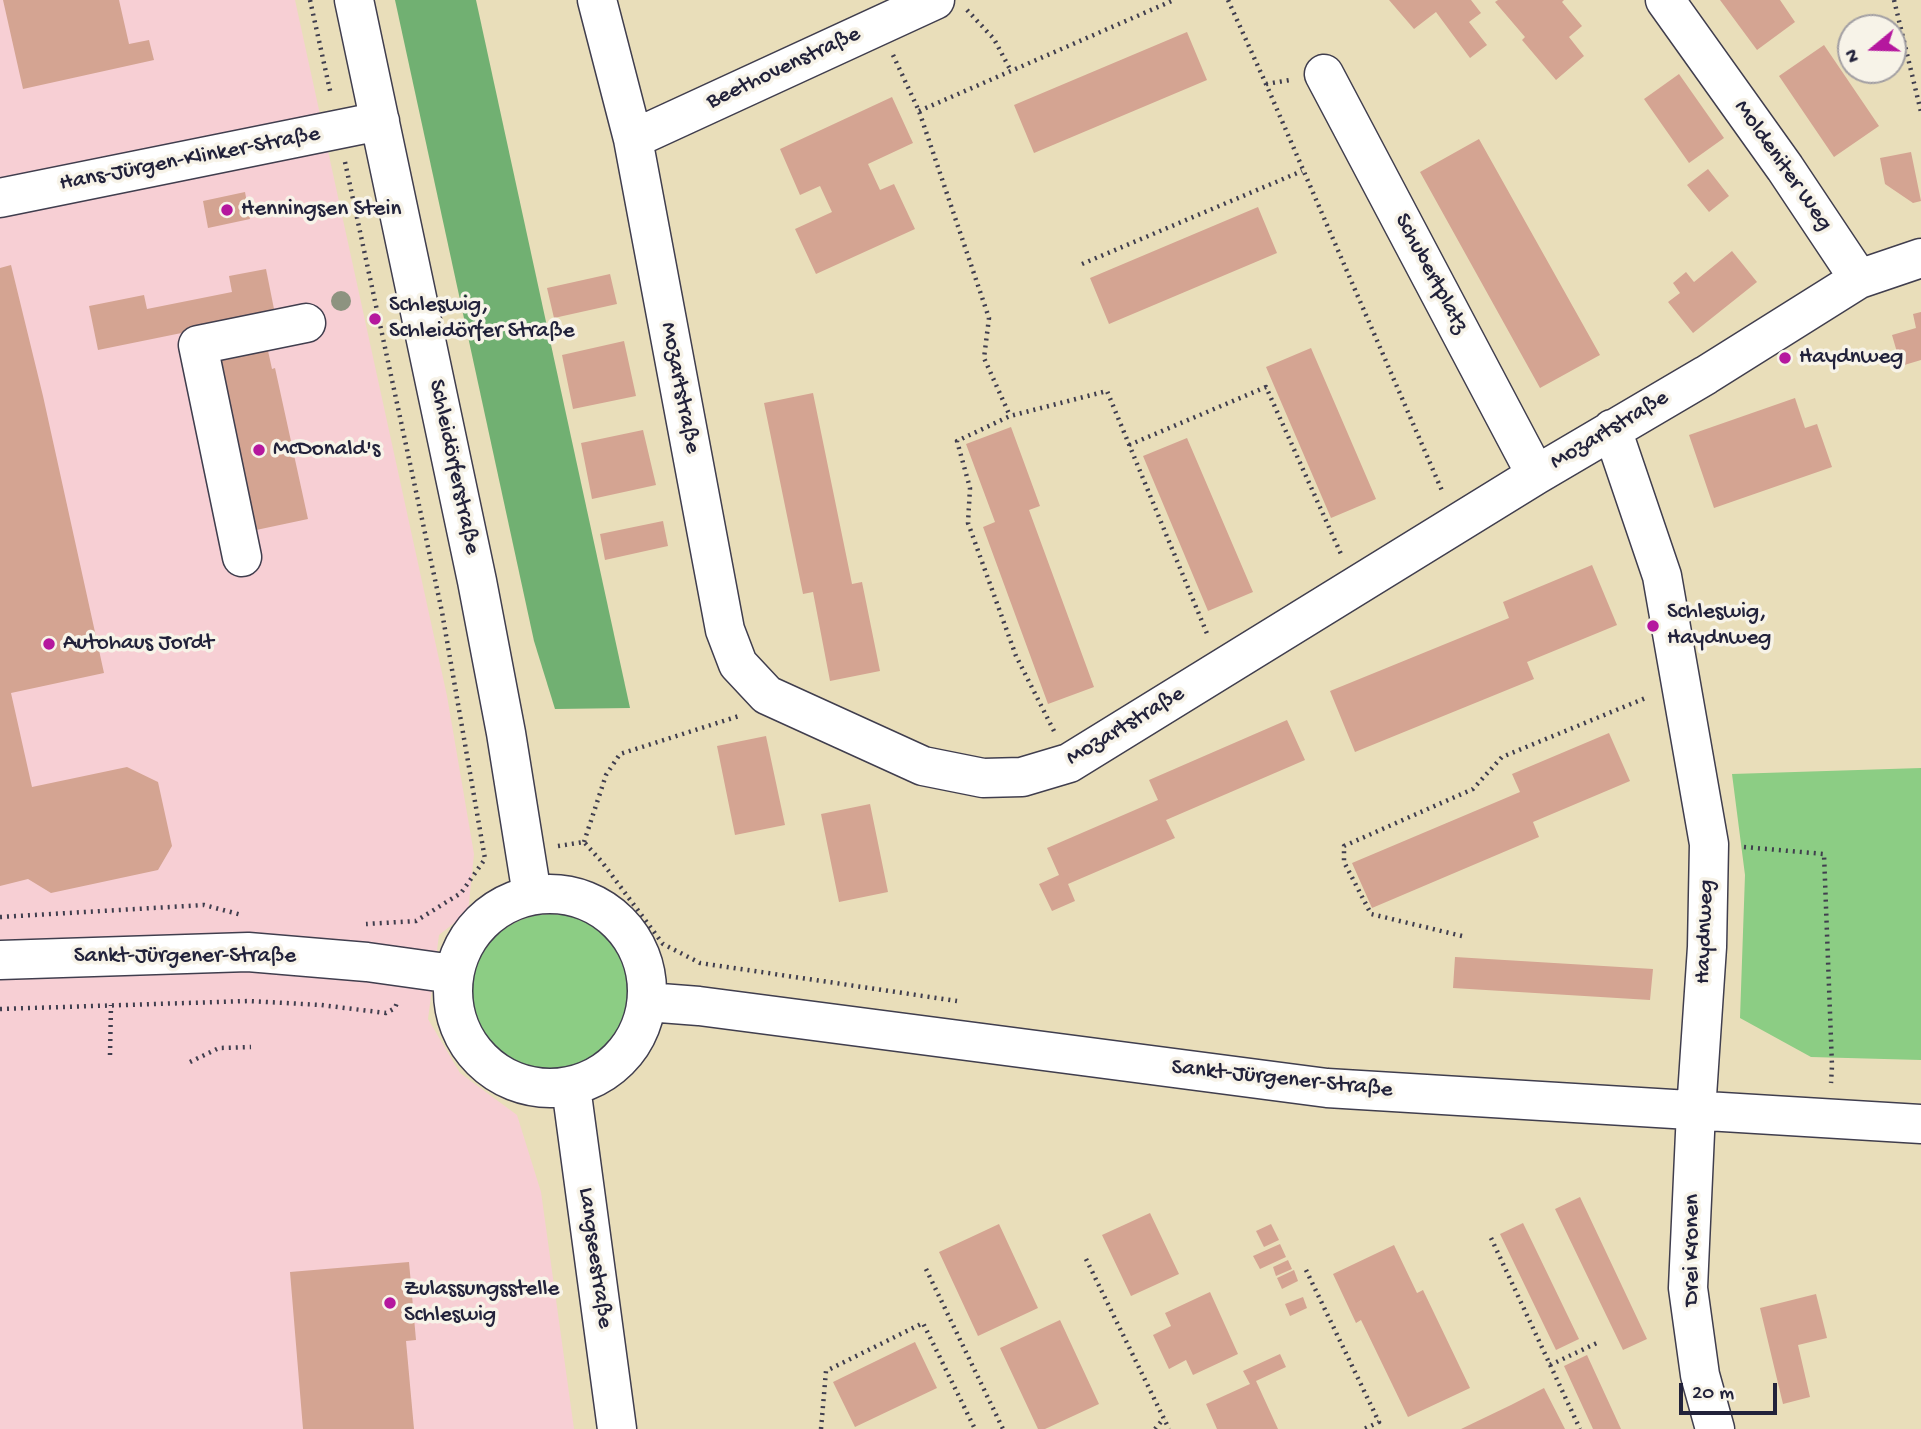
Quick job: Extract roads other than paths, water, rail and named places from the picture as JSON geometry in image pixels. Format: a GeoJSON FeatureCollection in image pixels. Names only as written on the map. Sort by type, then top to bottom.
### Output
{"type":"FeatureCollection","features":[{"type":"Feature","properties":{"kind":"street","name":"Schleidörferstraße"},"geometry":{"type":"LineString","coordinates":[[354,0],[477,581],[508,743],[532,895]]}},
{"type":"Feature","properties":{"kind":"street","name":"Mozartstraße"},"geometry":{"type":"LineString","coordinates":[[597,0],[633,139],[725,629],[738,664],[767,695],[923,766],[983,778],[1022,778],[1069,764],[1859,279]]}},
{"type":"Feature","properties":{"kind":"street","name":"Beethovenstraße"},"geometry":{"type":"LineString","coordinates":[[633,139],[935,0]]}},
{"type":"Feature","properties":{"kind":"street","name":"Moldeniter Weg"},"geometry":{"type":"LineString","coordinates":[[1665,0],[1785,168],[1859,279]]}},
{"type":"Feature","properties":{"kind":"street","name":"Schubertplatz"},"geometry":{"type":"LineString","coordinates":[[1324,74],[1536,475]]}},
{"type":"Feature","properties":{"kind":"street","name":"Hans-Jürgen-Klinker-Straße"},"geometry":{"type":"LineString","coordinates":[[0,198],[380,121]]}},
{"type":"Feature","properties":{"kind":"street"},"geometry":{"type":"LineString","coordinates":[[1859,279],[1921,258]]}},
{"type":"Feature","properties":{"kind":"street"},"geometry":{"type":"LineString","coordinates":[[242,557],[198,345],[306,323]]}},
{"type":"Feature","properties":{"kind":"street","name":"Haydnweg"},"geometry":{"type":"LineString","coordinates":[[1612,429],[1662,576],[1709,844],[1707,947],[1696,1111]]}},
{"type":"Feature","properties":{"kind":"street"},"geometry":{"type":"LineString","coordinates":[[562,894],[590,902],[615,919],[634,942],[645,970],[647,1002],[640,1030],[624,1056],[600,1076],[571,1087],[539,1089],[508,1080],[482,1062],[462,1037],[452,1006],[453,974],[463,946],[480,922],[504,905],[532,895],[562,894]]}},
{"type":"Feature","properties":{"kind":"street","name":"Sankt-Jürgener-Straße"},"geometry":{"type":"LineString","coordinates":[[0,960],[247,953],[367,962],[453,974]]}},
{"type":"Feature","properties":{"kind":"street","name":"Sankt-Jürgener-Straße"},"geometry":{"type":"LineString","coordinates":[[647,1002],[698,1006],[1328,1088],[1921,1124]]}},
{"type":"Feature","properties":{"kind":"street","name":"Langseestraße"},"geometry":{"type":"LineString","coordinates":[[571,1087],[617,1429]]}},
{"type":"Feature","properties":{"kind":"street","name":"Drei Kronen"},"geometry":{"type":"LineString","coordinates":[[1696,1111],[1688,1288],[1700,1375],[1715,1429]]}},
{"type":"Feature","properties":{"kind":"place","name":"Henningsen Stein"},"geometry":{"type":"Point","coordinates":[227,210]}},
{"type":"Feature","properties":{"kind":"place","name":"Schleswig, Schleidörfer Straße"},"geometry":{"type":"Point","coordinates":[375,319]}},
{"type":"Feature","properties":{"kind":"place","name":"Haydnweg"},"geometry":{"type":"Point","coordinates":[1785,358]}},
{"type":"Feature","properties":{"kind":"place","name":"McDonald's"},"geometry":{"type":"Point","coordinates":[259,450]}},
{"type":"Feature","properties":{"kind":"place","name":"Schleswig, Haydnweg"},"geometry":{"type":"Point","coordinates":[1653,626]}},
{"type":"Feature","properties":{"kind":"place","name":"Autohaus Jordt"},"geometry":{"type":"Point","coordinates":[49,644]}},
{"type":"Feature","properties":{"kind":"place","name":"Zulassungsstelle Schleswig"},"geometry":{"type":"Point","coordinates":[390,1303]}}]}
